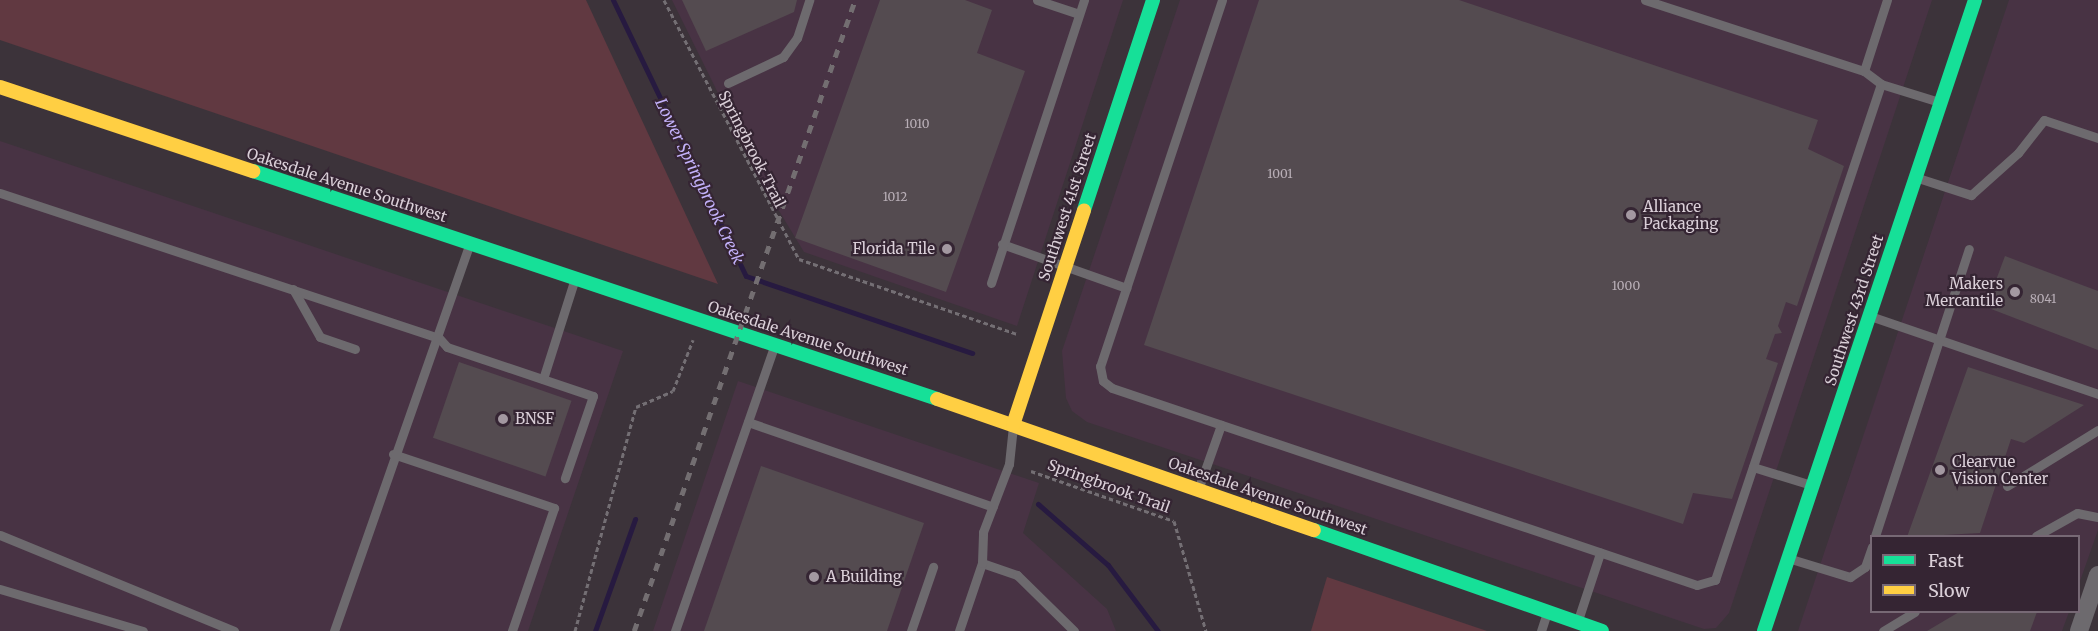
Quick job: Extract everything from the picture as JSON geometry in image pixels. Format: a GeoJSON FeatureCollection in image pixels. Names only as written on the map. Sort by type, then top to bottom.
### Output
{"type":"FeatureCollection","features":[{"type":"Feature","properties":{"kind":"street","name":"Southwest 41st Street"},"geometry":{"type":"LineString","coordinates":[[1013,424],[1153,0]]}},
{"type":"Feature","properties":{"kind":"street","name":"Southwest 43rd Street"},"geometry":{"type":"LineString","coordinates":[[1764,631],[1975,0]]}},
{"type":"Feature","properties":{"kind":"street","name":"Oakesdale Avenue Southwest"},"geometry":{"type":"LineString","coordinates":[[0,87],[1013,424],[1602,631]]}},
{"type":"Feature","properties":{"kind":"street"},"geometry":{"type":"LineString","coordinates":[[2079,631],[2098,575]]}},
{"type":"Feature","properties":{"kind":"lane"},"geometry":{"type":"LineString","coordinates":[[728,83],[783,57],[797,38],[809,0]]}},
{"type":"Feature","properties":{"kind":"lane"},"geometry":{"type":"LineString","coordinates":[[1037,0],[1079,14]]}},
{"type":"Feature","properties":{"kind":"lane"},"geometry":{"type":"LineString","coordinates":[[991,283],[1084,0]]}},
{"type":"Feature","properties":{"kind":"lane"},"geometry":{"type":"LineString","coordinates":[[1222,0],[1100,366],[1103,381],[1221,425],[1600,553],[1707,585],[1715,580],[1881,84]]}},
{"type":"Feature","properties":{"kind":"lane"},"geometry":{"type":"LineString","coordinates":[[1645,0],[1864,71],[1881,84],[1940,103]]}},
{"type":"Feature","properties":{"kind":"lane"},"geometry":{"type":"LineString","coordinates":[[1864,71],[1887,0]]}},
{"type":"Feature","properties":{"kind":"lane"},"geometry":{"type":"LineString","coordinates":[[1915,178],[1971,195],[2018,153],[2044,120],[2098,138]]}},
{"type":"Feature","properties":{"kind":"lane"},"geometry":{"type":"LineString","coordinates":[[0,193],[439,338],[447,347],[593,396],[566,477]]}},
{"type":"Feature","properties":{"kind":"lane"},"geometry":{"type":"LineString","coordinates":[[334,631],[393,454],[439,338],[470,243]]}},
{"type":"Feature","properties":{"kind":"lane"},"geometry":{"type":"LineString","coordinates":[[1002,244],[1126,288]]}},
{"type":"Feature","properties":{"kind":"lane"},"geometry":{"type":"LineString","coordinates":[[1876,535],[1969,249]]}},
{"type":"Feature","properties":{"kind":"lane"},"geometry":{"type":"LineString","coordinates":[[543,379],[575,278]]}},
{"type":"Feature","properties":{"kind":"lane"},"geometry":{"type":"LineString","coordinates":[[293,290],[320,337],[355,349]]}},
{"type":"Feature","properties":{"kind":"lane"},"geometry":{"type":"LineString","coordinates":[[1869,316],[2098,394]]}},
{"type":"Feature","properties":{"kind":"lane"},"geometry":{"type":"LineString","coordinates":[[675,631],[775,345]]}},
{"type":"Feature","properties":{"kind":"lane"},"geometry":{"type":"LineString","coordinates":[[748,422],[993,507]]}},
{"type":"Feature","properties":{"kind":"lane"},"geometry":{"type":"LineString","coordinates":[[959,631],[982,563],[983,532],[1009,464],[1013,424]]}},
{"type":"Feature","properties":{"kind":"lane"},"geometry":{"type":"LineString","coordinates":[[1198,489],[1221,425]]}},
{"type":"Feature","properties":{"kind":"lane"},"geometry":{"type":"LineString","coordinates":[[2007,486],[2098,430]]}},
{"type":"Feature","properties":{"kind":"lane"},"geometry":{"type":"LineString","coordinates":[[393,454],[554,508],[512,631]]}},
{"type":"Feature","properties":{"kind":"lane"},"geometry":{"type":"LineString","coordinates":[[1753,467],[1813,486]]}},
{"type":"Feature","properties":{"kind":"lane"},"geometry":{"type":"LineString","coordinates":[[2039,535],[2077,513],[2098,517]]}},
{"type":"Feature","properties":{"kind":"lane"},"geometry":{"type":"LineString","coordinates":[[0,535],[234,631]]}},
{"type":"Feature","properties":{"kind":"lane"},"geometry":{"type":"LineString","coordinates":[[1577,622],[1600,553]]}},
{"type":"Feature","properties":{"kind":"lane"},"geometry":{"type":"LineString","coordinates":[[1789,558],[1850,578],[1865,567],[1870,553]]}},
{"type":"Feature","properties":{"kind":"lane"},"geometry":{"type":"LineString","coordinates":[[982,563],[1017,575],[1074,631]]}},
{"type":"Feature","properties":{"kind":"lane"},"geometry":{"type":"LineString","coordinates":[[911,631],[933,567]]}},
{"type":"Feature","properties":{"kind":"lane"},"geometry":{"type":"LineString","coordinates":[[0,589],[143,631]]}},
{"type":"Feature","properties":{"kind":"lane"},"geometry":{"type":"LineString","coordinates":[[1541,631],[1547,612]]}},
{"type":"Feature","properties":{"kind":"lane"},"geometry":{"type":"LineString","coordinates":[[1887,630],[1913,613]]}},
{"type":"Feature","properties":{"kind":"path","name":"Springbrook Trail"},"geometry":{"type":"LineString","coordinates":[[664,0],[799,259],[1017,334]]}},
{"type":"Feature","properties":{"kind":"path"},"geometry":{"type":"LineString","coordinates":[[575,631],[636,407],[673,391],[699,319]]}},
{"type":"Feature","properties":{"kind":"path","name":"Springbrook Trail"},"geometry":{"type":"LineString","coordinates":[[1031,471],[1174,521],[1206,631]]}},
{"type":"Feature","properties":{"kind":"shaded area"},"geometry":{"type":"Polygon","coordinates":[[[0,0],[586,0],[718,284],[0,40],[0,0]]]}},
{"type":"Feature","properties":{"kind":"shaded area"},"geometry":{"type":"Polygon","coordinates":[[[672,0],[1123,0],[1017,326],[804,252],[764,186],[672,0]]]}},
{"type":"Feature","properties":{"kind":"shaded area","name":"Alliance Packaging"},"geometry":{"type":"Polygon","coordinates":[[[1180,0],[1932,0],[1729,613],[1716,628],[1704,629],[1087,422],[1072,411],[1066,398],[1062,351],[1180,0]]]}},
{"type":"Feature","properties":{"kind":"shaded area"},"geometry":{"type":"Polygon","coordinates":[[[2009,0],[2098,0],[2098,530],[2080,581],[2080,535],[1870,535],[1870,613],[2069,613],[2062,631],[1798,631],[2009,0]]]}},
{"type":"Feature","properties":{"kind":"shaded area"},"geometry":{"type":"Polygon","coordinates":[[[0,141],[623,351],[528,631],[0,631],[0,141]]]}},
{"type":"Feature","properties":{"kind":"shaded area"},"geometry":{"type":"Polygon","coordinates":[[[738,381],[1039,483],[1023,533],[1107,609],[1116,631],[653,631],[738,381]]]}},
{"type":"Feature","properties":{"kind":"shaded area"},"geometry":{"type":"Polygon","coordinates":[[[1327,577],[1487,631],[1311,631],[1327,577]]]}},
{"type":"Feature","properties":{"kind":"building"},"geometry":{"type":"Polygon","coordinates":[[[682,0],[797,0],[794,12],[706,51],[682,0]]]}},
{"type":"Feature","properties":{"kind":"building"},"geometry":{"type":"Polygon","coordinates":[[[880,0],[965,0],[992,10],[977,53],[1025,71],[946,292],[795,238],[880,0]]]}},
{"type":"Feature","properties":{"kind":"building","name":"Alliance Packaging"},"geometry":{"type":"Polygon","coordinates":[[[1259,0],[1459,0],[1818,120],[1808,149],[1844,166],[1797,306],[1786,302],[1778,326],[1782,333],[1775,334],[1766,359],[1778,363],[1732,499],[1693,493],[1683,524],[1144,345],[1259,0]]]}},
{"type":"Feature","properties":{"kind":"building"},"geometry":{"type":"Polygon","coordinates":[[[2005,256],[2098,291],[2098,350],[1986,307],[2005,256]]]}},
{"type":"Feature","properties":{"kind":"building","name":"BNSF"},"geometry":{"type":"Polygon","coordinates":[[[459,362],[572,401],[545,476],[433,438],[459,362]]]}},
{"type":"Feature","properties":{"kind":"building"},"geometry":{"type":"Polygon","coordinates":[[[1968,367],[2084,405],[2024,443],[2011,439],[1980,533],[1908,535],[1968,367]]]}},
{"type":"Feature","properties":{"kind":"building","name":"A Building"},"geometry":{"type":"Polygon","coordinates":[[[761,466],[924,523],[887,631],[704,631],[761,466]]]}},
{"type":"Feature","properties":{"kind":"building"},"geometry":{"type":"Polygon","coordinates":[[[1957,613],[2037,613],[2030,631],[1927,631],[1957,613]]]}},
{"type":"Feature","properties":{"kind":"waterway","name":"Lower Springbrook Creek"},"geometry":{"type":"LineString","coordinates":[[613,0],[746,276],[972,353]]}},
{"type":"Feature","properties":{"kind":"waterway","name":"Lower Springbrook Creek"},"geometry":{"type":"LineString","coordinates":[[1038,504],[1108,565],[1158,631]]}},
{"type":"Feature","properties":{"kind":"waterway"},"geometry":{"type":"LineString","coordinates":[[595,631],[635,519]]}},
{"type":"Feature","properties":{"kind":"railway"},"geometry":{"type":"LineString","coordinates":[[634,631],[855,0]]}},
{"type":"Feature","properties":{"kind":"traffic: fast"},"geometry":{"type":"LineString","coordinates":[[1084,210],[1153,0]]}},
{"type":"Feature","properties":{"kind":"traffic: fast"},"geometry":{"type":"LineString","coordinates":[[1764,631],[1975,0]]}},
{"type":"Feature","properties":{"kind":"traffic: fast"},"geometry":{"type":"LineString","coordinates":[[253,171],[937,399]]}},
{"type":"Feature","properties":{"kind":"traffic: fast"},"geometry":{"type":"LineString","coordinates":[[1314,530],[1602,631]]}},
{"type":"Feature","properties":{"kind":"traffic: slow"},"geometry":{"type":"LineString","coordinates":[[0,87],[253,171]]}},
{"type":"Feature","properties":{"kind":"traffic: slow"},"geometry":{"type":"LineString","coordinates":[[1013,425],[1084,210]]}},
{"type":"Feature","properties":{"kind":"traffic: slow"},"geometry":{"type":"LineString","coordinates":[[937,399],[1314,530]]}},
{"type":"Feature","properties":{"kind":"place","name":"Alliance Packaging"},"geometry":{"type":"Point","coordinates":[1631,215]}},
{"type":"Feature","properties":{"kind":"place","name":"Florida Tile"},"geometry":{"type":"Point","coordinates":[947,249]}},
{"type":"Feature","properties":{"kind":"place","name":"Makers Mercantile"},"geometry":{"type":"Point","coordinates":[2015,292]}},
{"type":"Feature","properties":{"kind":"place","name":"BNSF"},"geometry":{"type":"Point","coordinates":[503,419]}},
{"type":"Feature","properties":{"kind":"place","name":"Clearvue Vision Center"},"geometry":{"type":"Point","coordinates":[1940,470]}},
{"type":"Feature","properties":{"kind":"place","name":"A Building"},"geometry":{"type":"Point","coordinates":[814,577]}}]}
